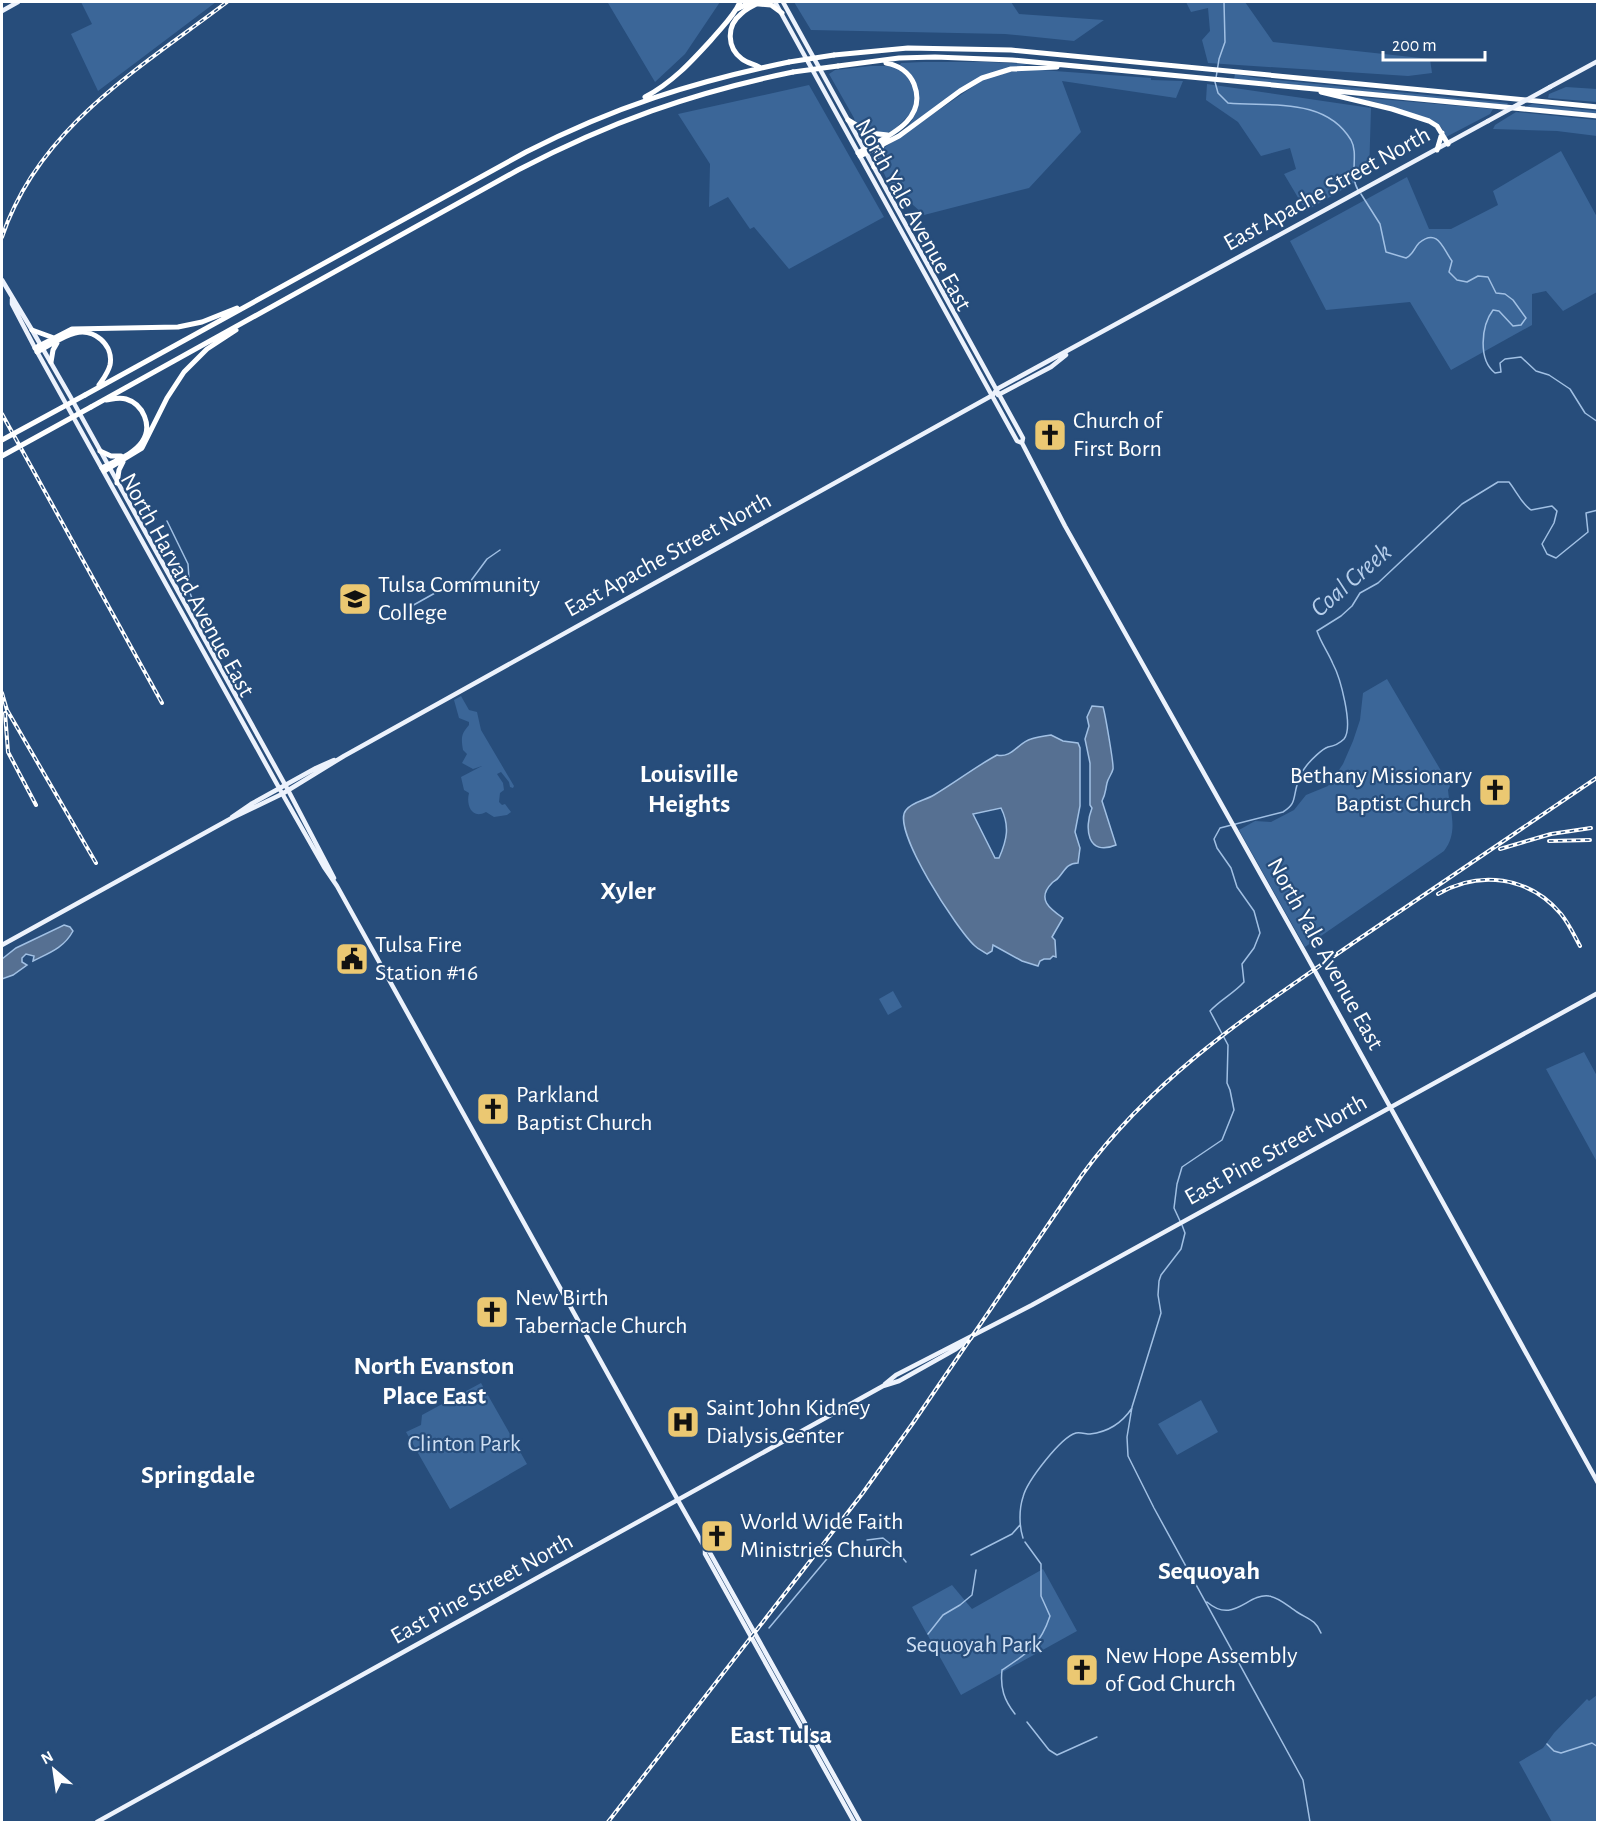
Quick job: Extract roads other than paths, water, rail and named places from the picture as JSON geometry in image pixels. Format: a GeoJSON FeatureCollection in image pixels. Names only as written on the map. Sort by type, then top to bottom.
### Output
{"type":"FeatureCollection","features":[{"type":"Feature","properties":{"kind":"highway"},"geometry":{"type":"LineString","coordinates":[[2,440],[526,152],[663,87],[681,73],[736,10],[740,2]]}},
{"type":"Feature","properties":{"kind":"highway"},"geometry":{"type":"LineString","coordinates":[[736,10],[756,2],[771,5],[782,13]]}},
{"type":"Feature","properties":{"kind":"highway"},"geometry":{"type":"LineString","coordinates":[[756,2],[737,17],[731,26],[730,39],[738,55],[761,68]]}},
{"type":"Feature","properties":{"kind":"highway"},"geometry":{"type":"LineString","coordinates":[[630,104],[696,83],[789,62],[908,48],[982,48],[1598,107]]}},
{"type":"Feature","properties":{"kind":"highway"},"geometry":{"type":"LineString","coordinates":[[2,456],[518,170],[584,137],[674,102],[793,72],[899,58],[964,57],[1598,116]]}},
{"type":"Feature","properties":{"kind":"highway"},"geometry":{"type":"LineString","coordinates":[[862,153],[905,126],[916,106],[916,92],[912,80],[894,64],[881,62]]}},
{"type":"Feature","properties":{"kind":"highway"},"geometry":{"type":"LineString","coordinates":[[862,153],[907,130],[971,84],[995,73],[1028,67],[1089,67]]}},
{"type":"Feature","properties":{"kind":"highway"},"geometry":{"type":"LineString","coordinates":[[1296,87],[1392,109],[1430,121],[1437,126],[1448,144]]}},
{"type":"Feature","properties":{"kind":"highway"},"geometry":{"type":"LineString","coordinates":[[848,120],[868,133],[890,135]]}},
{"type":"Feature","properties":{"kind":"highway"},"geometry":{"type":"LineString","coordinates":[[1437,150],[1442,133]]}},
{"type":"Feature","properties":{"kind":"highway"},"geometry":{"type":"LineString","coordinates":[[874,167],[882,144]]}},
{"type":"Feature","properties":{"kind":"highway"},"geometry":{"type":"LineString","coordinates":[[39,349],[77,328],[178,327],[202,322],[258,300]]}},
{"type":"Feature","properties":{"kind":"highway"},"geometry":{"type":"LineString","coordinates":[[106,468],[139,452],[146,444],[173,387],[196,359],[213,345],[275,305]]}},
{"type":"Feature","properties":{"kind":"highway"},"geometry":{"type":"LineString","coordinates":[[32,330],[56,340],[83,332],[94,335],[105,344],[110,356],[110,365],[107,374],[96,389]]}},
{"type":"Feature","properties":{"kind":"highway"},"geometry":{"type":"LineString","coordinates":[[51,362],[56,340]]}},
{"type":"Feature","properties":{"kind":"highway"},"geometry":{"type":"LineString","coordinates":[[102,401],[125,399],[136,404],[145,417],[147,429],[144,438],[123,459],[117,483]]}},
{"type":"Feature","properties":{"kind":"highway"},"geometry":{"type":"LineString","coordinates":[[99,451],[123,459]]}},
{"type":"Feature","properties":{"kind":"main road"},"geometry":{"type":"LineString","coordinates":[[2,11],[18,2]]}},
{"type":"Feature","properties":{"kind":"main road","name":"North Yale Avenue East"},"geometry":{"type":"LineString","coordinates":[[775,2],[862,153],[1017,441],[1022,443]]}},
{"type":"Feature","properties":{"kind":"main road","name":"North Yale Avenue East"},"geometry":{"type":"LineString","coordinates":[[783,2],[848,120],[862,153],[874,167],[997,389],[1065,526],[1598,1483]]}},
{"type":"Feature","properties":{"kind":"main road","name":"East Apache Street North"},"geometry":{"type":"LineString","coordinates":[[1074,349],[1598,61]]}},
{"type":"Feature","properties":{"kind":"main road","name":"North Harvard Avenue East"},"geometry":{"type":"LineString","coordinates":[[2,280],[32,330],[39,349],[51,362],[281,791],[337,886],[678,1501],[705,1548],[709,1551],[723,1582],[804,1727],[860,1822]]}},
{"type":"Feature","properties":{"kind":"main road","name":"North Harvard Avenue East"},"geometry":{"type":"LineString","coordinates":[[12,298],[12,304],[245,713],[328,865],[337,886]]}},
{"type":"Feature","properties":{"kind":"main road"},"geometry":{"type":"LineString","coordinates":[[993,395],[997,389],[1074,349]]}},
{"type":"Feature","properties":{"kind":"main road"},"geometry":{"type":"LineString","coordinates":[[993,395],[1000,395],[1051,367],[1074,349]]}},
{"type":"Feature","properties":{"kind":"main road","name":"East Apache Street North"},"geometry":{"type":"LineString","coordinates":[[2,945],[993,395]]}},
{"type":"Feature","properties":{"kind":"main road"},"geometry":{"type":"LineString","coordinates":[[233,720],[245,713]]}},
{"type":"Feature","properties":{"kind":"main road","name":"East Pine Street North"},"geometry":{"type":"LineString","coordinates":[[97,1822],[1598,993]]}},
{"type":"Feature","properties":{"kind":"main road","name":"North Harvard Avenue East"},"geometry":{"type":"LineString","coordinates":[[804,1727],[854,1822]]}},
{"type":"Feature","properties":{"kind":"waterway","name":"Coal Creek"},"geometry":{"type":"LineString","coordinates":[[1216,78],[1225,42],[1224,2]]}},
{"type":"Feature","properties":{"kind":"waterway","name":"Coal Creek"},"geometry":{"type":"LineString","coordinates":[[1215,82],[1218,93],[1228,103],[1279,105],[1312,110],[1340,126],[1353,146],[1354,178],[1358,190]]}},
{"type":"Feature","properties":{"kind":"waterway","name":"Coal Creek"},"geometry":{"type":"LineString","coordinates":[[1361,194],[1380,224],[1386,252],[1406,258],[1411,255],[1419,243],[1431,237],[1435,238],[1452,261],[1449,272],[1457,280],[1467,282],[1478,276],[1488,277],[1496,293],[1505,294],[1513,300],[1526,318],[1521,325],[1513,326],[1499,311],[1493,310],[1486,325],[1484,352],[1486,360],[1495,373],[1501,372],[1500,363],[1505,359],[1521,357],[1536,371],[1549,375],[1570,389],[1585,413],[1598,422]]}},
{"type":"Feature","properties":{"kind":"waterway","name":"Coal Creek"},"geometry":{"type":"LineString","coordinates":[[1180,1221],[1174,1208],[1182,1167],[1222,1140],[1234,1110],[1227,1083],[1228,1045],[1210,1011],[1244,982],[1242,964],[1254,948],[1260,933],[1254,911],[1237,887],[1231,868],[1217,848],[1214,839],[1220,828],[1287,809],[1292,804],[1298,780],[1307,765],[1323,750],[1344,739],[1347,733],[1347,713],[1342,690],[1336,670],[1317,631],[1341,616],[1352,606],[1360,593],[1378,583],[1462,504],[1498,482],[1509,482],[1531,510],[1552,506],[1557,511],[1554,523],[1542,544],[1547,554],[1556,558],[1588,532],[1586,513],[1598,510]]}},
{"type":"Feature","properties":{"kind":"waterway"},"geometry":{"type":"LineString","coordinates":[[167,521],[188,564],[190,593],[193,601]]}},
{"type":"Feature","properties":{"kind":"waterway"},"geometry":{"type":"LineString","coordinates":[[410,607],[435,593],[470,582],[487,559],[500,550]]}},
{"type":"Feature","properties":{"kind":"waterway","name":"Coal Creek"},"geometry":{"type":"LineString","coordinates":[[1182,1225],[1185,1233],[1181,1249],[1159,1281],[1158,1295],[1161,1313],[1132,1407],[1127,1437],[1128,1456],[1154,1508],[1303,1780],[1310,1822]]}},
{"type":"Feature","properties":{"kind":"waterway","name":"Coal Creek"},"geometry":{"type":"LineString","coordinates":[[1023,1538],[1020,1518],[1023,1497],[1045,1460],[1070,1436],[1076,1433],[1090,1434],[1109,1429],[1124,1418],[1132,1408]]}},
{"type":"Feature","properties":{"kind":"waterway"},"geometry":{"type":"LineString","coordinates":[[971,1555],[1012,1534],[1020,1525]]}},
{"type":"Feature","properties":{"kind":"waterway"},"geometry":{"type":"LineString","coordinates":[[867,1540],[883,1538],[906,1562]]}},
{"type":"Feature","properties":{"kind":"waterway","name":"Coal Creek"},"geometry":{"type":"LineString","coordinates":[[1015,1714],[1004,1694],[1002,1670],[1032,1648],[1042,1635],[1050,1616],[1041,1596],[1041,1564],[1025,1542]]}},
{"type":"Feature","properties":{"kind":"waterway"},"geometry":{"type":"LineString","coordinates":[[769,1628],[831,1554]]}},
{"type":"Feature","properties":{"kind":"waterway"},"geometry":{"type":"LineString","coordinates":[[928,1634],[943,1615],[972,1595],[976,1570]]}},
{"type":"Feature","properties":{"kind":"waterway"},"geometry":{"type":"LineString","coordinates":[[1207,1602],[1225,1610],[1233,1609],[1261,1596],[1273,1597],[1311,1620],[1321,1633]]}},
{"type":"Feature","properties":{"kind":"waterway","name":"Coal Creek"},"geometry":{"type":"LineString","coordinates":[[1027,1722],[1049,1750],[1057,1755],[1097,1737]]}},
{"type":"Feature","properties":{"kind":"waterway"},"geometry":{"type":"LineString","coordinates":[[1547,1744],[1554,1751],[1561,1753],[1592,1743],[1598,1747]]}},
{"type":"Feature","properties":{"kind":"railway"},"geometry":{"type":"LineString","coordinates":[[2,237],[19,198],[41,163],[67,132],[127,76],[227,2]]}},
{"type":"Feature","properties":{"kind":"railway"},"geometry":{"type":"LineString","coordinates":[[2,414],[162,703]]}},
{"type":"Feature","properties":{"kind":"railway"},"geometry":{"type":"LineString","coordinates":[[2,693],[7,710],[96,863]]}},
{"type":"Feature","properties":{"kind":"railway"},"geometry":{"type":"LineString","coordinates":[[5,713],[8,752],[36,805]]}},
{"type":"Feature","properties":{"kind":"railway"},"geometry":{"type":"LineString","coordinates":[[608,1822],[862,1494],[1082,1175],[1141,1106],[1207,1047],[1279,994],[1598,777]]}},
{"type":"Feature","properties":{"kind":"railway"},"geometry":{"type":"LineString","coordinates":[[1500,849],[1551,834],[1591,828]]}},
{"type":"Feature","properties":{"kind":"railway"},"geometry":{"type":"LineString","coordinates":[[1549,841],[1590,840]]}},
{"type":"Feature","properties":{"kind":"railway"},"geometry":{"type":"LineString","coordinates":[[1438,894],[1454,886],[1486,880],[1519,885],[1534,891],[1548,901],[1561,914],[1580,946]]}},
{"type":"Feature","properties":{"kind":"place","name":"Church of First Born"},"geometry":{"type":"Point","coordinates":[1050,435]}},
{"type":"Feature","properties":{"kind":"place","name":"Tulsa Community College"},"geometry":{"type":"Point","coordinates":[355,599]}},
{"type":"Feature","properties":{"kind":"place","name":"Bethany Missionary Baptist Church"},"geometry":{"type":"Point","coordinates":[1495,790]}},
{"type":"Feature","properties":{"kind":"place","name":"Tulsa Fire Station #16"},"geometry":{"type":"Point","coordinates":[352,959]}},
{"type":"Feature","properties":{"kind":"place","name":"Parkland Baptist Church"},"geometry":{"type":"Point","coordinates":[493,1109]}},
{"type":"Feature","properties":{"kind":"place","name":"New Birth Tabernacle Church"},"geometry":{"type":"Point","coordinates":[492,1312]}},
{"type":"Feature","properties":{"kind":"place","name":"Saint John Kidney Dialysis Center"},"geometry":{"type":"Point","coordinates":[683,1422]}},
{"type":"Feature","properties":{"kind":"place","name":"World Wide Faith Ministries Church"},"geometry":{"type":"Point","coordinates":[717,1536]}},
{"type":"Feature","properties":{"kind":"place","name":"New Hope Assembly of God Church"},"geometry":{"type":"Point","coordinates":[1082,1670]}},
{"type":"Feature","properties":{"kind":"district","name":"Louisville Heights"},"geometry":{"type":"Point","coordinates":[689,789]}},
{"type":"Feature","properties":{"kind":"district","name":"Xyler"},"geometry":{"type":"Point","coordinates":[628,891]}},
{"type":"Feature","properties":{"kind":"district","name":"North Evanston Place East"},"geometry":{"type":"Point","coordinates":[434,1381]}},
{"type":"Feature","properties":{"kind":"district","name":"Springdale"},"geometry":{"type":"Point","coordinates":[198,1475]}},
{"type":"Feature","properties":{"kind":"district","name":"Sequoyah"},"geometry":{"type":"Point","coordinates":[1209,1571]}},
{"type":"Feature","properties":{"kind":"district","name":"East Tulsa"},"geometry":{"type":"Point","coordinates":[781,1735]}},
{"type":"Feature","properties":{"kind":"park label","name":"Clinton Park"},"geometry":{"type":"Point","coordinates":[464,1444]}},
{"type":"Feature","properties":{"kind":"park label","name":"Sequoyah Park"},"geometry":{"type":"Point","coordinates":[974,1645]}}]}
